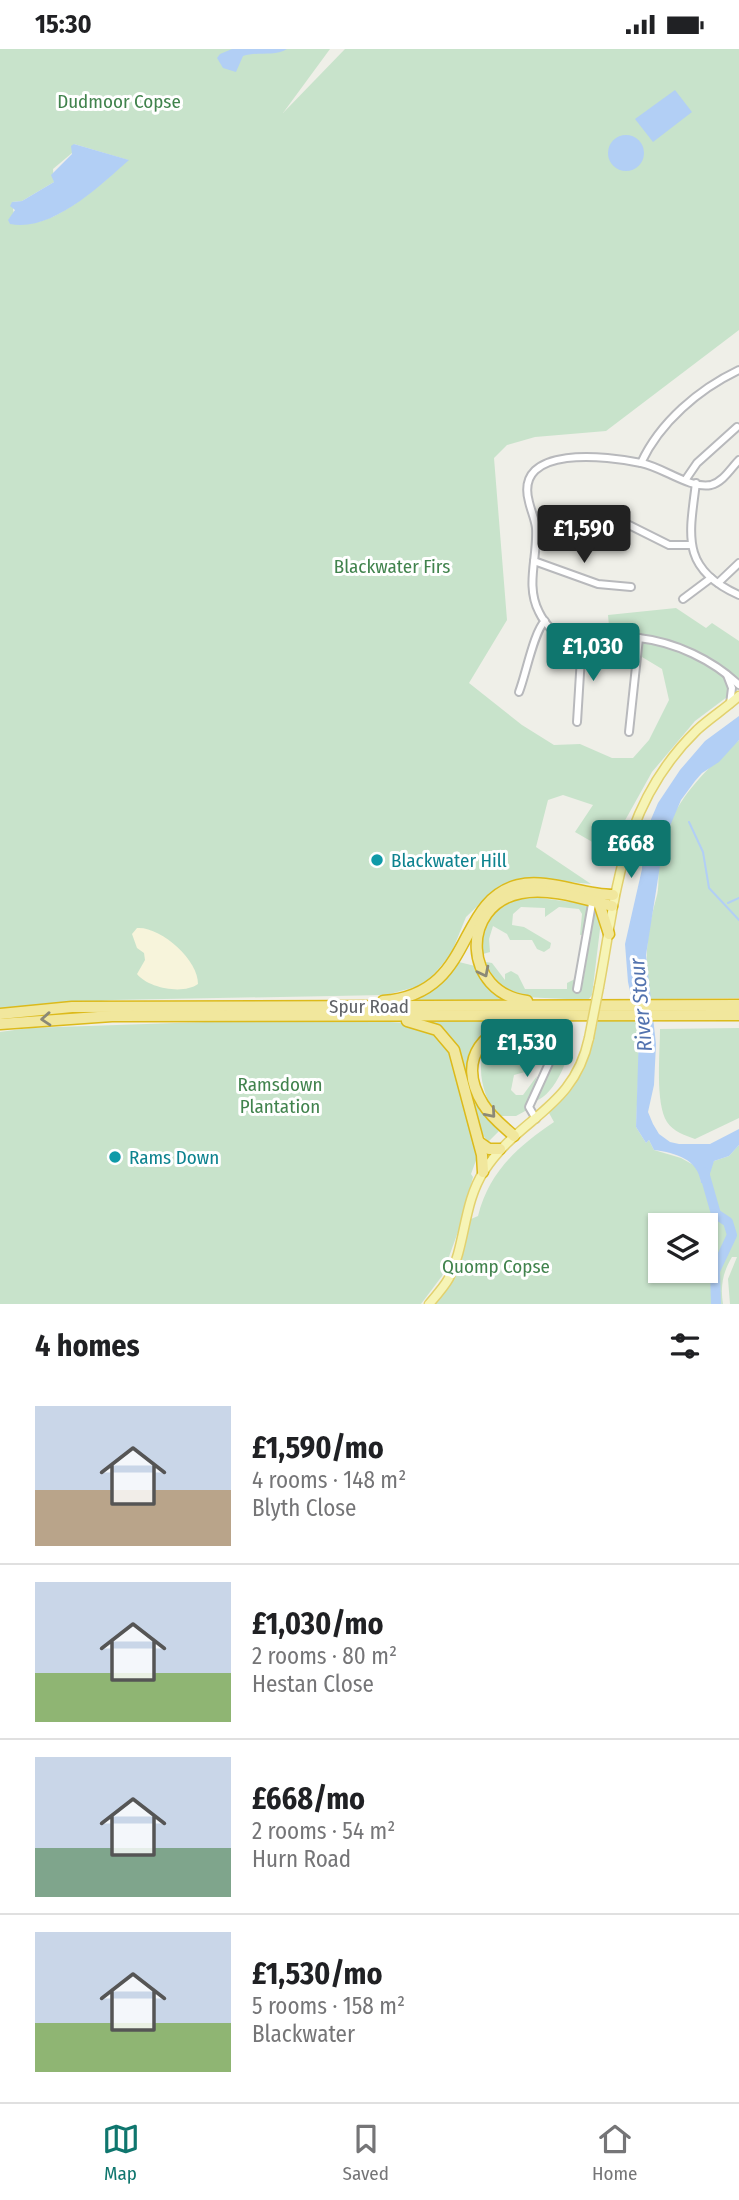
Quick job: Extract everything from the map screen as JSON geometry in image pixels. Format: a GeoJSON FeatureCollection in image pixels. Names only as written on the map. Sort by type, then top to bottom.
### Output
{"type":"FeatureCollection","features":[{"type":"Feature","properties":{"kind":"highway"},"geometry":{"type":"LineString","coordinates":[[351,1006],[406,997],[433,983],[457,957],[481,909],[507,889],[539,884],[595,899]]}},
{"type":"Feature","properties":{"kind":"highway"},"geometry":{"type":"LineString","coordinates":[[565,1011],[515,999],[492,986],[478,962],[478,935],[491,909],[513,895],[535,892],[612,900]]}},
{"type":"Feature","properties":{"kind":"highway"},"geometry":{"type":"LineString","coordinates":[[595,899],[609,934]]}},
{"type":"Feature","properties":{"kind":"highway","name":"Spur Road"},"geometry":{"type":"LineString","coordinates":[[0,1024],[92,1016],[358,1016],[665,1010],[739,1005]]}},
{"type":"Feature","properties":{"kind":"highway","name":"Spur Road"},"geometry":{"type":"LineString","coordinates":[[0,1014],[72,1007],[351,1006],[565,1011]]}},
{"type":"Feature","properties":{"kind":"highway","name":"Spur Road"},"geometry":{"type":"LineString","coordinates":[[665,1010],[739,1015]]}},
{"type":"Feature","properties":{"kind":"highway"},"geometry":{"type":"LineString","coordinates":[[514,1136],[480,1098],[473,1075],[478,1050],[485,1038],[502,1025],[565,1011]]}},
{"type":"Feature","properties":{"kind":"highway"},"geometry":{"type":"LineString","coordinates":[[358,1016],[416,1022],[442,1034],[457,1058],[478,1141],[483,1173]]}},
{"type":"Feature","properties":{"kind":"highway"},"geometry":{"type":"LineString","coordinates":[[478,1141],[489,1149],[500,1149]]}},
{"type":"Feature","properties":{"kind":"main road"},"geometry":{"type":"LineString","coordinates":[[429,1304],[449,1278],[470,1201],[483,1173],[500,1149],[551,1107],[571,1084],[589,1038],[609,934],[612,900],[631,829],[655,786],[697,731],[739,696]]}},
{"type":"Feature","properties":{"kind":"street"},"geometry":{"type":"LineString","coordinates":[[641,463],[654,440],[700,392],[739,370]]}},
{"type":"Feature","properties":{"kind":"street"},"geometry":{"type":"LineString","coordinates":[[686,479],[696,463],[737,427]]}},
{"type":"Feature","properties":{"kind":"street"},"geometry":{"type":"LineString","coordinates":[[738,464],[715,484],[696,483],[641,463],[553,459],[538,467],[528,489],[536,529],[532,590],[545,621],[567,638],[582,641],[639,638],[710,661],[739,685]]}},
{"type":"Feature","properties":{"kind":"street"},"geometry":{"type":"LineString","coordinates":[[696,483],[690,545],[697,562],[714,581],[739,595]]}},
{"type":"Feature","properties":{"kind":"street"},"geometry":{"type":"LineString","coordinates":[[589,520],[622,522],[669,545],[690,545]]}},
{"type":"Feature","properties":{"kind":"street"},"geometry":{"type":"LineString","coordinates":[[534,561],[598,585],[631,587]]}},
{"type":"Feature","properties":{"kind":"street"},"geometry":{"type":"LineString","coordinates":[[682,599],[739,563]]}},
{"type":"Feature","properties":{"kind":"street"},"geometry":{"type":"LineString","coordinates":[[519,692],[534,651],[535,632],[545,621]]}},
{"type":"Feature","properties":{"kind":"street"},"geometry":{"type":"LineString","coordinates":[[629,732],[639,638]]}},
{"type":"Feature","properties":{"kind":"street"},"geometry":{"type":"LineString","coordinates":[[577,722],[582,641]]}},
{"type":"Feature","properties":{"kind":"street"},"geometry":{"type":"LineString","coordinates":[[726,672],[739,677]]}},
{"type":"Feature","properties":{"kind":"street"},"geometry":{"type":"LineString","coordinates":[[726,672],[732,688],[730,704]]}},
{"type":"Feature","properties":{"kind":"street"},"geometry":{"type":"LineString","coordinates":[[577,989],[595,899]]}},
{"type":"Feature","properties":{"kind":"street"},"geometry":{"type":"LineString","coordinates":[[536,1119],[529,1107],[561,1037]]}},
{"type":"Feature","properties":{"kind":"green space"},"geometry":{"type":"Polygon","coordinates":[[[0,49],[330,49],[283,113],[345,49],[739,49],[739,330],[606,431],[535,437],[507,445],[494,458],[507,620],[469,683],[522,725],[554,745],[580,744],[612,758],[633,758],[649,740],[669,700],[662,669],[642,657],[642,635],[610,637],[608,615],[676,608],[706,628],[712,623],[739,641],[739,688],[695,721],[652,772],[608,851],[575,832],[593,805],[563,795],[548,800],[536,847],[591,884],[527,878],[492,892],[466,917],[451,954],[430,979],[419,986],[386,995],[112,1000],[0,1010],[0,49]],[[74,144],[72,153],[53,169],[54,182],[22,201],[12,202],[14,215],[9,219],[23,223],[38,222],[55,216],[104,182],[128,160],[74,144]]]}},
{"type":"Feature","properties":{"kind":"green space"},"geometry":{"type":"Polygon","coordinates":[[[739,740],[739,998],[651,999],[647,949],[657,893],[659,857],[665,834],[690,789],[739,740]]]}},
{"type":"Feature","properties":{"kind":"green space"},"geometry":{"type":"Polygon","coordinates":[[[525,896],[586,904],[599,913],[600,929],[592,995],[588,1000],[523,997],[505,988],[490,974],[486,962],[492,963],[505,980],[505,974],[511,971],[518,975],[525,989],[567,989],[567,983],[575,979],[583,982],[591,934],[580,935],[582,914],[579,909],[559,907],[545,917],[545,908],[521,907],[513,914],[512,925],[524,927],[551,943],[550,948],[544,952],[537,949],[532,940],[510,940],[507,934],[493,926],[489,939],[490,952],[483,954],[481,944],[485,925],[498,910],[525,896]]]}},
{"type":"Feature","properties":{"kind":"green space"},"geometry":{"type":"Polygon","coordinates":[[[459,962],[475,966],[486,985],[509,1003],[405,1002],[436,985],[459,962]]]}},
{"type":"Feature","properties":{"kind":"green space","name":"Ramsdown Plantation"},"geometry":{"type":"Polygon","coordinates":[[[323,1018],[407,1023],[434,1031],[455,1059],[478,1155],[471,1174],[473,1177],[463,1218],[442,1276],[421,1304],[0,1304],[0,1032],[29,1028],[323,1018]]]}},
{"type":"Feature","properties":{"kind":"green space"},"geometry":{"type":"Polygon","coordinates":[[[506,1019],[489,1031],[471,1071],[499,1131],[488,1142],[477,1127],[459,1053],[421,1020],[506,1019]]]}},
{"type":"Feature","properties":{"kind":"green space","name":"Quomp Copse"},"geometry":{"type":"Polygon","coordinates":[[[636,1019],[639,1057],[636,1127],[646,1143],[649,1140],[654,1150],[681,1158],[699,1168],[701,1183],[714,1161],[729,1156],[739,1145],[739,1304],[730,1304],[728,1279],[737,1257],[732,1257],[723,1279],[723,1304],[435,1304],[454,1274],[471,1219],[478,1216],[489,1186],[517,1151],[554,1122],[549,1113],[576,1082],[586,1064],[598,1021],[636,1019]]]}},
{"type":"Feature","properties":{"kind":"green space"},"geometry":{"type":"Polygon","coordinates":[[[570,1023],[571,1042],[568,1054],[552,1088],[536,1101],[550,1066],[547,1055],[554,1036],[552,1031],[508,1037],[506,1040],[526,1052],[525,1072],[514,1075],[511,1090],[516,1095],[523,1095],[537,1076],[527,1110],[516,1116],[497,1116],[485,1093],[482,1080],[483,1055],[488,1044],[497,1035],[510,1029],[570,1023]]]}},
{"type":"Feature","properties":{"kind":"green space"},"geometry":{"type":"Polygon","coordinates":[[[739,1028],[739,1118],[695,1139],[683,1135],[667,1122],[663,1113],[659,1077],[660,1029],[739,1028]]]}},
{"type":"Feature","properties":{"kind":"sand"},"geometry":{"type":"Polygon","coordinates":[[[137,928],[156,933],[176,946],[192,965],[198,984],[175,989],[157,986],[142,979],[137,974],[145,960],[144,953],[137,948],[132,934],[137,928]]]}},
{"type":"Feature","properties":{"kind":"water"},"geometry":{"type":"Polygon","coordinates":[[[232,49],[287,49],[277,53],[243,56],[236,72],[223,68],[217,58],[232,49]]]}},
{"type":"Feature","properties":{"kind":"water"},"geometry":{"type":"Polygon","coordinates":[[[675,90],[692,112],[653,142],[635,119],[675,90]]]}},
{"type":"Feature","properties":{"kind":"water"},"geometry":{"type":"Polygon","coordinates":[[[626,135],[639,140],[644,153],[639,166],[626,171],[613,166],[608,153],[613,140],[626,135]]]}},
{"type":"Feature","properties":{"kind":"water"},"geometry":{"type":"Polygon","coordinates":[[[74,144],[129,160],[90,194],[58,214],[26,225],[10,224],[8,220],[15,210],[10,206],[12,202],[22,201],[54,182],[51,175],[72,154],[71,146],[74,144]]]}},
{"type":"Feature","properties":{"kind":"water","name":"River Stour"},"geometry":{"type":"Polygon","coordinates":[[[739,716],[739,740],[719,762],[695,781],[681,800],[664,840],[646,955],[656,1044],[654,1085],[648,1112],[653,1124],[659,1134],[670,1142],[679,1144],[710,1144],[739,1129],[739,1145],[729,1156],[714,1161],[707,1183],[701,1183],[691,1163],[678,1155],[654,1150],[649,1140],[646,1143],[636,1127],[639,1032],[628,982],[625,944],[642,869],[643,838],[658,803],[680,770],[705,741],[739,716]]]}},
{"type":"Feature","properties":{"kind":"waterway"},"geometry":{"type":"LineString","coordinates":[[689,822],[703,852],[709,888],[739,920]]}},
{"type":"Feature","properties":{"kind":"waterway"},"geometry":{"type":"LineString","coordinates":[[728,903],[739,898]]}},
{"type":"Feature","properties":{"kind":"waterway"},"geometry":{"type":"LineString","coordinates":[[704,1172],[716,1214],[728,1222],[732,1235],[715,1271],[716,1304]]}},
{"type":"Feature","properties":{"kind":"place","name":"Blackwater Hill"},"geometry":{"type":"Point","coordinates":[377,860]}},
{"type":"Feature","properties":{"kind":"place","name":"Rams Down"},"geometry":{"type":"Point","coordinates":[115,1157]}},
{"type":"Feature","properties":{"kind":"park label","name":"Dudmoor Copse"},"geometry":{"type":"Point","coordinates":[119,101]}},
{"type":"Feature","properties":{"kind":"park label","name":"Blackwater Firs"},"geometry":{"type":"Point","coordinates":[392,566]}}]}
